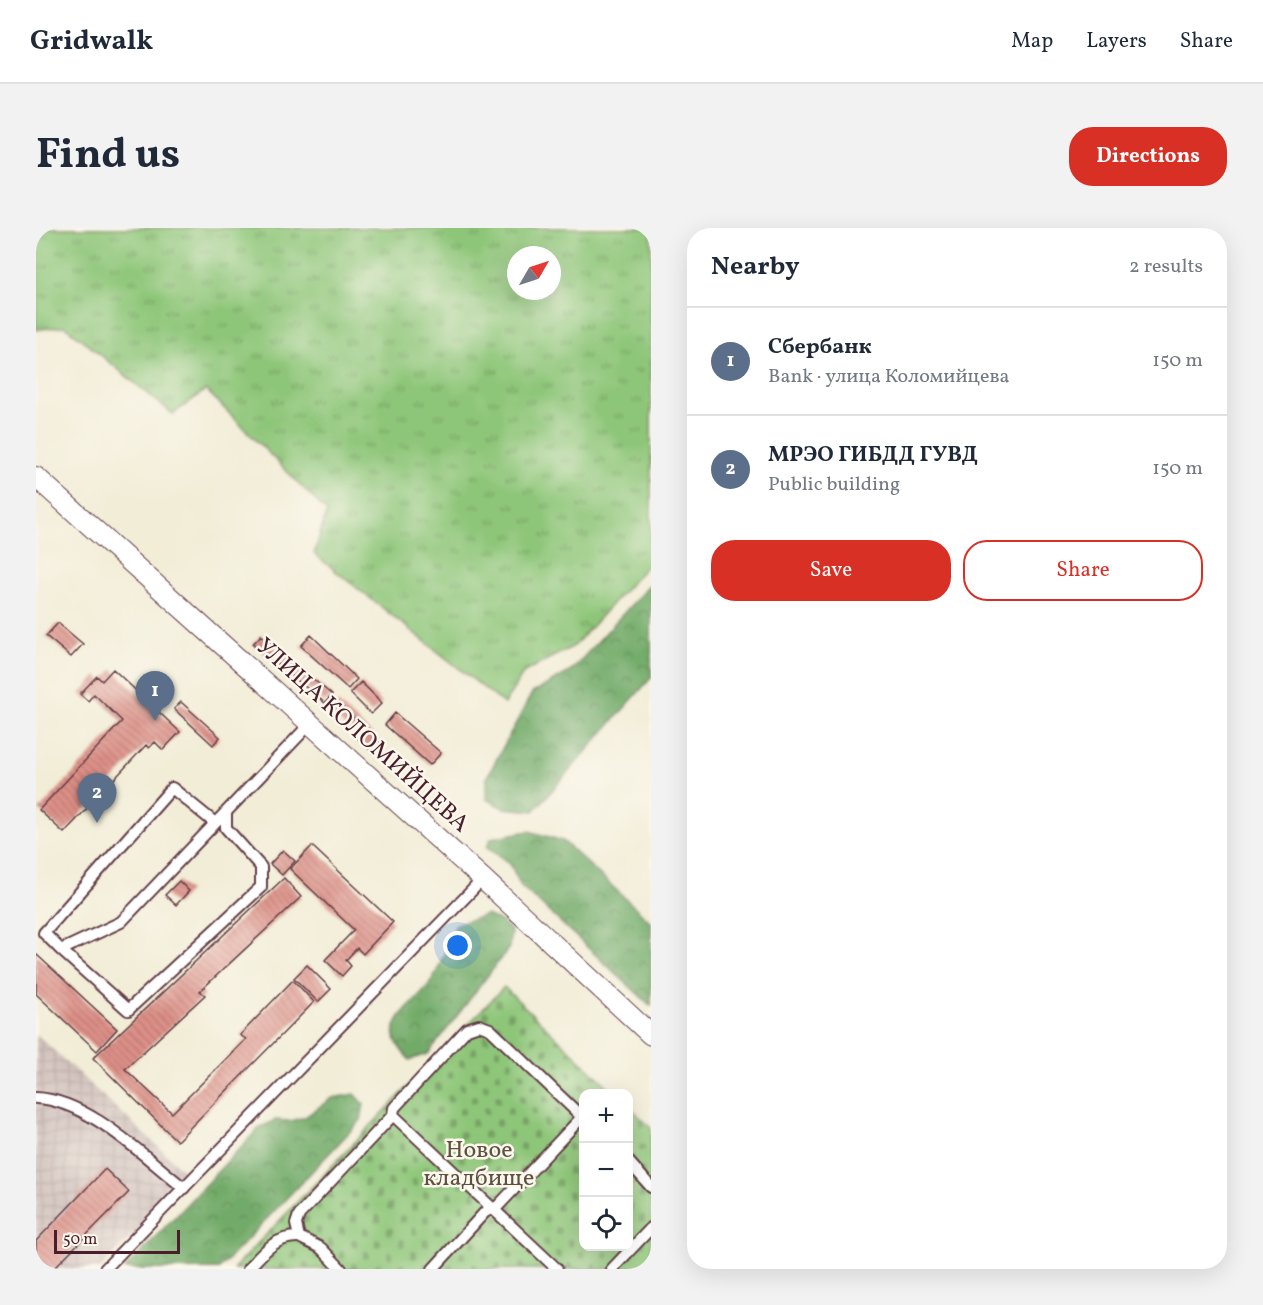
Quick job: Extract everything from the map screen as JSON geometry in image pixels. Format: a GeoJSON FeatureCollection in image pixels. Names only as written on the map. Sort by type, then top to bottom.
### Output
{"type":"FeatureCollection","features":[{"type":"Feature","properties":{"kind":"street","name":"УЛИЦА КОЛОМИЙЦЕВА"},"geometry":{"type":"LineString","coordinates":[[36,477],[483,879],[651,1035]]}},
{"type":"Feature","properties":{"kind":"lane"},"geometry":{"type":"LineString","coordinates":[[61,950],[121,922],[310,724]]}},
{"type":"Feature","properties":{"kind":"lane"},"geometry":{"type":"LineString","coordinates":[[215,824],[172,788],[45,933],[128,1010],[261,887],[261,867],[226,828],[226,812]]}},
{"type":"Feature","properties":{"kind":"lane"},"geometry":{"type":"LineString","coordinates":[[105,1269],[483,879]]}},
{"type":"Feature","properties":{"kind":"lane"},"geometry":{"type":"LineString","coordinates":[[299,1237],[297,1224],[299,1215],[393,1116],[394,1108],[468,1029],[478,1025],[490,1029],[579,1114]]}},
{"type":"Feature","properties":{"kind":"lane"},"geometry":{"type":"LineString","coordinates":[[36,1098],[73,1106],[105,1126],[184,1188]]}},
{"type":"Feature","properties":{"kind":"lane"},"geometry":{"type":"LineString","coordinates":[[393,1116],[557,1269]]}},
{"type":"Feature","properties":{"kind":"lane"},"geometry":{"type":"LineString","coordinates":[[433,1269],[485,1212],[498,1206],[579,1122]]}},
{"type":"Feature","properties":{"kind":"lane"},"geometry":{"type":"LineString","coordinates":[[633,1167],[651,1187]]}},
{"type":"Feature","properties":{"kind":"lane"},"geometry":{"type":"LineString","coordinates":[[612,1269],[651,1228]]}},
{"type":"Feature","properties":{"kind":"lane"},"geometry":{"type":"LineString","coordinates":[[248,1269],[272,1243],[286,1236],[299,1237],[321,1248],[340,1269]]}},
{"type":"Feature","properties":{"kind":"shaded area"},"geometry":{"type":"Polygon","coordinates":[[[36,1034],[190,1176],[100,1269],[36,1269],[36,1034]]]}},
{"type":"Feature","properties":{"kind":"green space"},"geometry":{"type":"Polygon","coordinates":[[[36,228],[651,228],[651,561],[574,646],[524,672],[504,704],[314,554],[327,512],[206,390],[173,414],[65,326],[36,330],[36,228]]]}},
{"type":"Feature","properties":{"kind":"green space"},"geometry":{"type":"Polygon","coordinates":[[[651,583],[651,678],[534,811],[503,808],[486,799],[486,779],[532,693],[571,671],[651,583]]]}},
{"type":"Feature","properties":{"kind":"green space"},"geometry":{"type":"Polygon","coordinates":[[[529,831],[563,841],[651,922],[651,1006],[521,886],[510,864],[487,847],[491,838],[529,831]]]}},
{"type":"Feature","properties":{"kind":"green space"},"geometry":{"type":"Polygon","coordinates":[[[486,915],[500,921],[511,931],[509,948],[428,1054],[410,1060],[399,1047],[395,1036],[395,1026],[407,1008],[432,980],[456,924],[486,915]]]}},
{"type":"Feature","properties":{"kind":"green space","name":"Новое кладбище"},"geometry":{"type":"Polygon","coordinates":[[[504,987],[611,1089],[579,1089],[579,1251],[633,1251],[633,1110],[651,1128],[651,1269],[233,1269],[504,987]]]}},
{"type":"Feature","properties":{"kind":"green space"},"geometry":{"type":"Polygon","coordinates":[[[355,1094],[364,1104],[361,1120],[219,1269],[125,1269],[259,1128],[275,1120],[291,1121],[305,1117],[332,1098],[355,1094]]]}},
{"type":"Feature","properties":{"kind":"building"},"geometry":{"type":"Polygon","coordinates":[[[58,623],[83,644],[71,657],[46,636],[58,623]]]}},
{"type":"Feature","properties":{"kind":"building"},"geometry":{"type":"Polygon","coordinates":[[[261,635],[332,695],[325,703],[253,644],[261,635]]]}},
{"type":"Feature","properties":{"kind":"building"},"geometry":{"type":"Polygon","coordinates":[[[311,635],[357,679],[348,689],[301,646],[311,635]]]}},
{"type":"Feature","properties":{"kind":"building"},"geometry":{"type":"Polygon","coordinates":[[[113,669],[180,732],[163,750],[155,742],[149,748],[146,745],[64,833],[39,810],[122,721],[94,694],[88,701],[80,694],[97,676],[102,681],[113,669]]]}},
{"type":"Feature","properties":{"kind":"building"},"geometry":{"type":"Polygon","coordinates":[[[361,682],[382,703],[371,714],[350,693],[361,682]]]}},
{"type":"Feature","properties":{"kind":"building"},"geometry":{"type":"Polygon","coordinates":[[[181,702],[220,737],[213,745],[174,709],[181,702]]]}},
{"type":"Feature","properties":{"kind":"building"},"geometry":{"type":"Polygon","coordinates":[[[338,703],[380,742],[371,751],[330,712],[338,703]]]}},
{"type":"Feature","properties":{"kind":"building"},"geometry":{"type":"Polygon","coordinates":[[[395,713],[441,753],[430,765],[385,725],[395,713]]]}},
{"type":"Feature","properties":{"kind":"building"},"geometry":{"type":"Polygon","coordinates":[[[312,846],[393,922],[363,954],[357,948],[346,960],[351,966],[342,976],[325,960],[354,930],[290,869],[312,846]]]}},
{"type":"Feature","properties":{"kind":"building"},"geometry":{"type":"Polygon","coordinates":[[[283,850],[295,861],[282,875],[270,864],[283,850]]]}},
{"type":"Feature","properties":{"kind":"building"},"geometry":{"type":"Polygon","coordinates":[[[284,878],[301,897],[200,991],[205,995],[125,1069],[172,1113],[246,1039],[240,1035],[293,980],[314,1002],[177,1141],[93,1058],[284,878]]]}},
{"type":"Feature","properties":{"kind":"building"},"geometry":{"type":"Polygon","coordinates":[[[179,881],[189,891],[176,905],[165,895],[179,881]]]}},
{"type":"Feature","properties":{"kind":"building"},"geometry":{"type":"Polygon","coordinates":[[[36,954],[117,1029],[97,1051],[36,994],[36,954]]]}},
{"type":"Feature","properties":{"kind":"building"},"geometry":{"type":"Polygon","coordinates":[[[307,965],[331,989],[318,1002],[294,978],[307,965]]]}},
{"type":"Feature","properties":{"kind":"building"},"geometry":{"type":"Polygon","coordinates":[[[105,1169],[129,1192],[53,1269],[36,1269],[36,1241],[105,1169]]]}},
{"type":"Feature","properties":{"kind":"place","name":"Сбербанк"},"geometry":{"type":"Point","coordinates":[155,721]}},
{"type":"Feature","properties":{"kind":"place","name":"МРЭО ГИБДД ГУВД"},"geometry":{"type":"Point","coordinates":[97,823]}}]}
